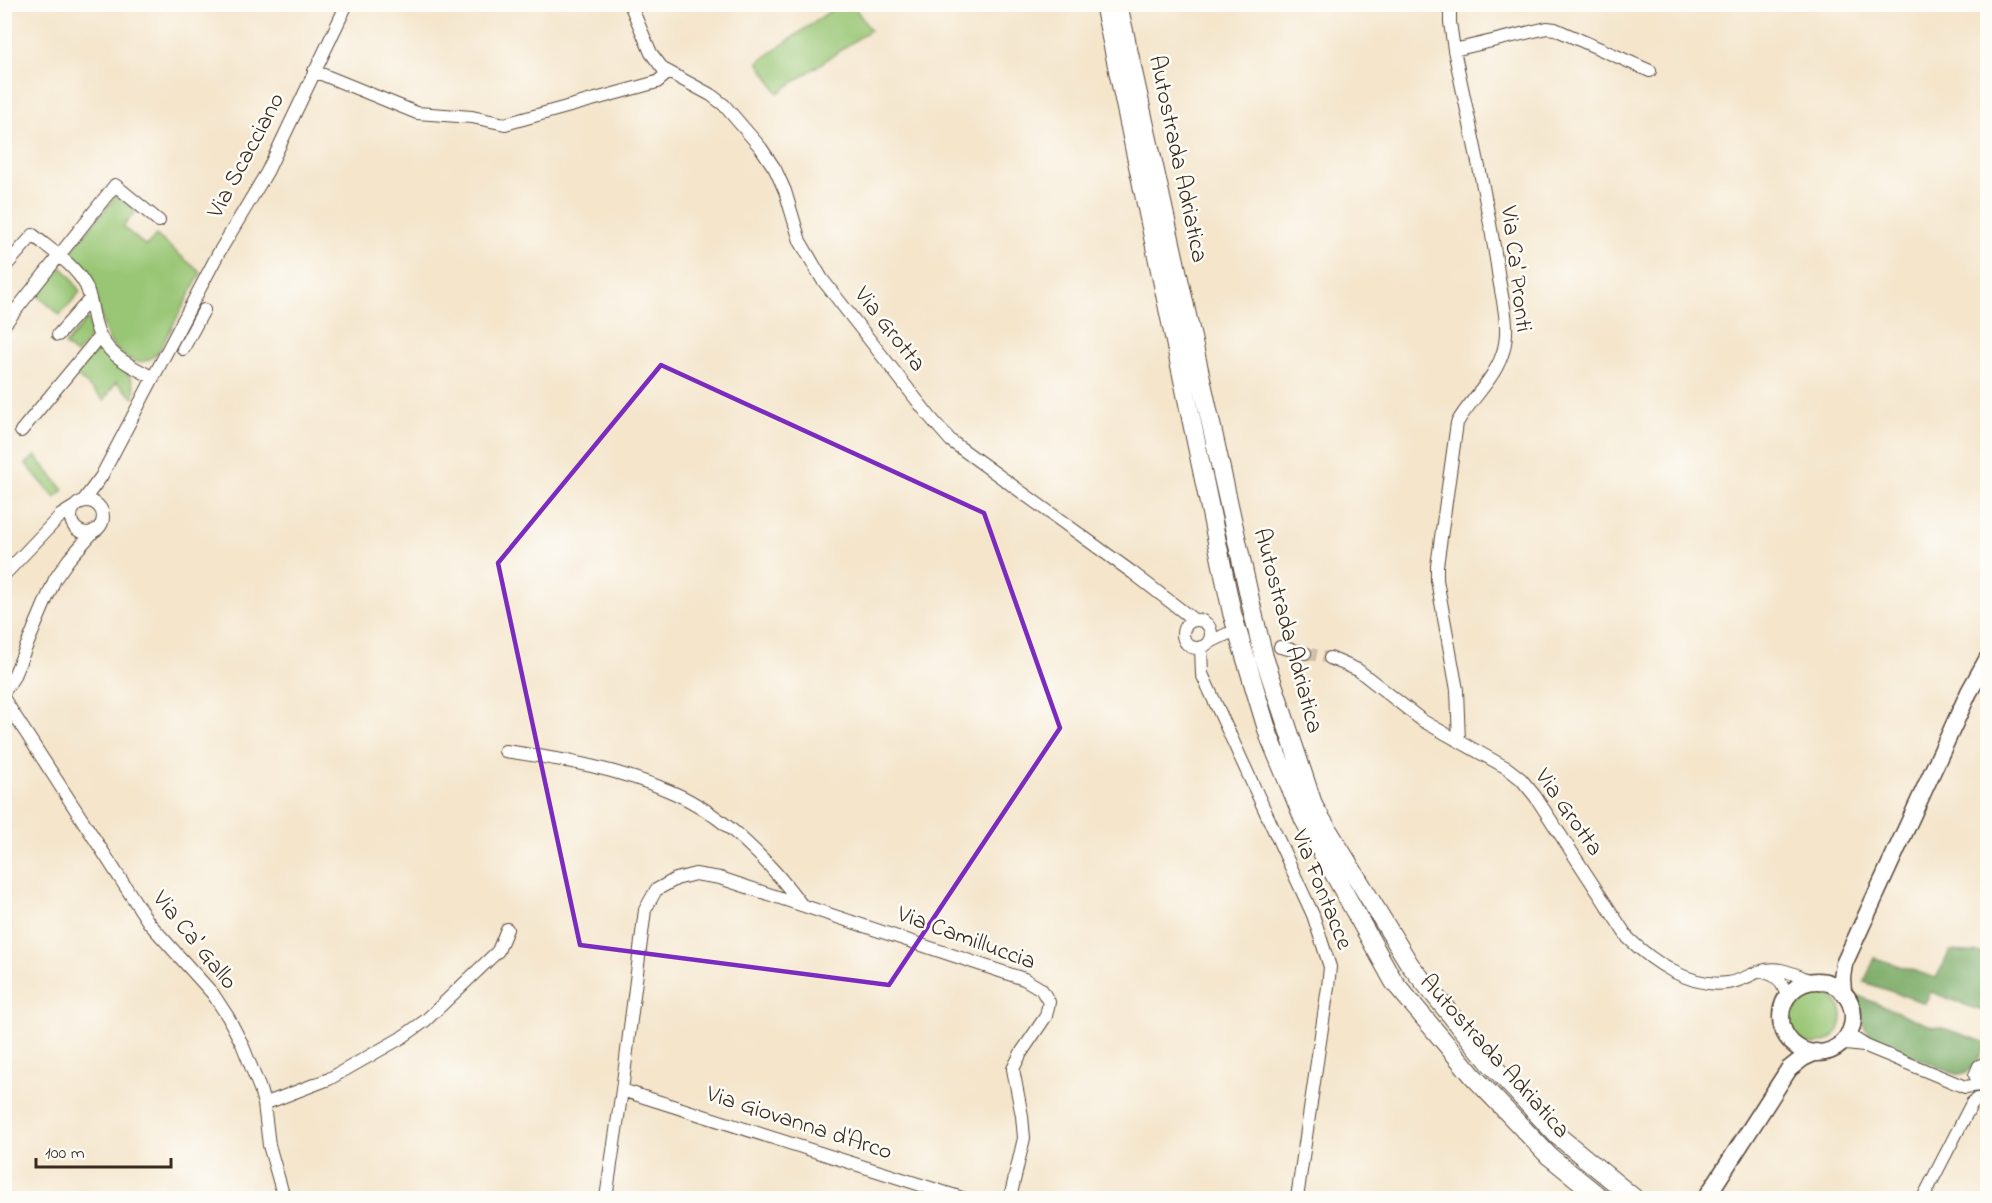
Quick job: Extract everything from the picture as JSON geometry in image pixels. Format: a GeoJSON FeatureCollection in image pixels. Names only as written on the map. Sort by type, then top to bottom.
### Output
{"type":"FeatureCollection","features":[{"type":"Feature","properties":{"kind":"highway","name":"Autostrada Adriatica"},"geometry":{"type":"LineString","coordinates":[[1104,4],[1232,614],[1269,736],[1304,820],[1394,982],[1473,1076],[1549,1156],[1601,1198]]}},
{"type":"Feature","properties":{"kind":"highway","name":"Autostrada Adriatica"},"geometry":{"type":"LineString","coordinates":[[1118,4],[1264,657],[1314,807],[1410,965],[1490,1063],[1558,1136],[1634,1198]]}},
{"type":"Feature","properties":{"kind":"main road"},"geometry":{"type":"LineString","coordinates":[[1706,1198],[1790,1069],[1803,1058],[1836,1047],[1849,1031],[1852,1011],[1843,992],[1844,964],[1969,692],[1988,658]]}},
{"type":"Feature","properties":{"kind":"main road"},"geometry":{"type":"LineString","coordinates":[[1816,1052],[1802,1049],[1790,1041],[1781,1020],[1782,1008],[1787,996],[1795,988],[1818,982],[1844,964]]}},
{"type":"Feature","properties":{"kind":"main road"},"geometry":{"type":"LineString","coordinates":[[1818,982],[1843,992]]}},
{"type":"Feature","properties":{"kind":"main road"},"geometry":{"type":"LineString","coordinates":[[1790,1041],[1790,1069]]}},
{"type":"Feature","properties":{"kind":"street","name":"Via Scacciano"},"geometry":{"type":"LineString","coordinates":[[69,559],[76,537],[71,516],[101,477],[218,254],[267,172],[347,4]]}},
{"type":"Feature","properties":{"kind":"street","name":"Via Grotta"},"geometry":{"type":"LineString","coordinates":[[630,4],[651,53],[663,69],[706,91],[724,105],[761,148],[785,191],[800,241],[822,279],[951,441],[1194,620]]}},
{"type":"Feature","properties":{"kind":"street","name":"Via Ca' Pronti"},"geometry":{"type":"LineString","coordinates":[[1450,4],[1454,51],[1494,246],[1506,340],[1494,371],[1466,406],[1457,423],[1437,566],[1439,599],[1457,690],[1460,741]]}},
{"type":"Feature","properties":{"kind":"street"},"geometry":{"type":"LineString","coordinates":[[1454,51],[1547,28],[1555,29],[1650,71]]}},
{"type":"Feature","properties":{"kind":"street"},"geometry":{"type":"LineString","coordinates":[[314,71],[417,113],[472,117],[505,124],[657,82],[669,72]]}},
{"type":"Feature","properties":{"kind":"street"},"geometry":{"type":"LineString","coordinates":[[4,325],[115,185],[159,221]]}},
{"type":"Feature","properties":{"kind":"street"},"geometry":{"type":"LineString","coordinates":[[4,268],[33,235],[80,277],[90,299],[99,337],[108,350],[126,364],[152,377]]}},
{"type":"Feature","properties":{"kind":"street"},"geometry":{"type":"LineString","coordinates":[[58,335],[90,299]]}},
{"type":"Feature","properties":{"kind":"street"},"geometry":{"type":"LineString","coordinates":[[183,349],[204,310]]}},
{"type":"Feature","properties":{"kind":"street"},"geometry":{"type":"LineString","coordinates":[[180,324],[193,330]]}},
{"type":"Feature","properties":{"kind":"street"},"geometry":{"type":"LineString","coordinates":[[21,431],[99,337]]}},
{"type":"Feature","properties":{"kind":"street","name":"Via Scacciano"},"geometry":{"type":"LineString","coordinates":[[4,692],[55,579],[102,520],[98,494],[101,477]]}},
{"type":"Feature","properties":{"kind":"street"},"geometry":{"type":"LineString","coordinates":[[4,575],[62,515],[78,504],[93,502],[100,509]]}},
{"type":"Feature","properties":{"kind":"street"},"geometry":{"type":"LineString","coordinates":[[51,527],[62,523],[84,532],[95,530]]}},
{"type":"Feature","properties":{"kind":"street"},"geometry":{"type":"LineString","coordinates":[[1194,620],[1203,621],[1210,628],[1211,636],[1204,645],[1192,646],[1184,637],[1184,628],[1194,620]]}},
{"type":"Feature","properties":{"kind":"street","name":"Via Fontacce"},"geometry":{"type":"LineString","coordinates":[[1204,645],[1202,674],[1313,915],[1330,967],[1297,1198]]}},
{"type":"Feature","properties":{"kind":"street"},"geometry":{"type":"LineString","coordinates":[[1281,647],[1305,653]]}},
{"type":"Feature","properties":{"kind":"street","name":"Via Grotta"},"geometry":{"type":"LineString","coordinates":[[1330,658],[1358,670],[1423,721],[1507,768],[1521,779],[1628,938],[1645,954],[1675,972],[1702,982],[1730,983],[1774,968],[1787,970],[1818,982]]}},
{"type":"Feature","properties":{"kind":"street","name":"Via Ca' Gallo"},"geometry":{"type":"LineString","coordinates":[[4,699],[148,923],[213,994],[242,1044],[264,1104],[269,1145],[284,1198]]}},
{"type":"Feature","properties":{"kind":"street"},"geometry":{"type":"LineString","coordinates":[[505,751],[570,760],[625,774],[676,793],[714,817],[748,844],[777,873],[801,904]]}},
{"type":"Feature","properties":{"kind":"street","name":"Via Camilluccia"},"geometry":{"type":"LineString","coordinates":[[606,1198],[645,910],[656,890],[676,879],[695,874],[720,878],[1024,978],[1041,989],[1049,1002],[1046,1016],[1013,1070],[1024,1138],[1011,1198]]}},
{"type":"Feature","properties":{"kind":"street"},"geometry":{"type":"LineString","coordinates":[[264,1104],[329,1079],[425,1021],[498,951],[507,929]]}},
{"type":"Feature","properties":{"kind":"street"},"geometry":{"type":"LineString","coordinates":[[1759,972],[1776,975],[1782,982],[1787,996]]}},
{"type":"Feature","properties":{"kind":"street"},"geometry":{"type":"LineString","coordinates":[[1849,1031],[1852,1037],[1866,1046],[1965,1087],[1984,1086]]}},
{"type":"Feature","properties":{"kind":"street"},"geometry":{"type":"LineString","coordinates":[[1836,1047],[1846,1044],[1866,1046]]}},
{"type":"Feature","properties":{"kind":"street"},"geometry":{"type":"LineString","coordinates":[[1984,1086],[1976,1078],[1988,1051]]}},
{"type":"Feature","properties":{"kind":"street"},"geometry":{"type":"LineString","coordinates":[[1951,1080],[1966,1078],[1982,1066]]}},
{"type":"Feature","properties":{"kind":"street","name":"Via Giovanna d'Arco"},"geometry":{"type":"LineString","coordinates":[[622,1090],[962,1198]]}},
{"type":"Feature","properties":{"kind":"street"},"geometry":{"type":"LineString","coordinates":[[1923,1198],[1972,1103],[1977,1100],[1988,1100]]}},
{"type":"Feature","properties":{"kind":"highlighted area"},"geometry":{"type":"Polygon","coordinates":[[[661,365],[984,513],[1060,728],[889,985],[580,945],[498,563],[661,365]]]}},
{"type":"Feature","properties":{"kind":"green space"},"geometry":{"type":"Polygon","coordinates":[[[840,4],[853,5],[870,30],[778,93],[758,62],[840,4]]]}},
{"type":"Feature","properties":{"kind":"green space"},"geometry":{"type":"Polygon","coordinates":[[[117,195],[136,211],[123,227],[146,246],[156,235],[201,273],[159,351],[142,362],[123,356],[108,338],[89,279],[68,255],[117,195]]]}},
{"type":"Feature","properties":{"kind":"green space"},"geometry":{"type":"Polygon","coordinates":[[[61,267],[80,292],[60,315],[38,296],[61,267]]]}},
{"type":"Feature","properties":{"kind":"green space"},"geometry":{"type":"Polygon","coordinates":[[[88,318],[92,335],[76,354],[65,345],[88,318]]]}},
{"type":"Feature","properties":{"kind":"green space"},"geometry":{"type":"Polygon","coordinates":[[[99,347],[129,375],[135,389],[134,398],[116,382],[104,400],[76,375],[99,347]]]}},
{"type":"Feature","properties":{"kind":"green space"},"geometry":{"type":"Polygon","coordinates":[[[35,456],[64,490],[55,498],[26,464],[35,456]]]}},
{"type":"Feature","properties":{"kind":"green space"},"geometry":{"type":"Polygon","coordinates":[[[1950,951],[1987,953],[1987,1013],[1931,992],[1925,1003],[1864,982],[1875,958],[1936,978],[1950,951]]]}},
{"type":"Feature","properties":{"kind":"green space"},"geometry":{"type":"Polygon","coordinates":[[[1810,990],[1820,990],[1830,994],[1838,1002],[1842,1017],[1838,1032],[1830,1040],[1820,1044],[1810,1044],[1800,1040],[1792,1032],[1788,1022],[1788,1012],[1792,1002],[1800,994],[1810,990]]]}},
{"type":"Feature","properties":{"kind":"green space"},"geometry":{"type":"Polygon","coordinates":[[[1856,995],[1931,1026],[1987,1043],[1971,1069],[1955,1074],[1871,1038],[1864,1026],[1856,995]]]}},
{"type":"Feature","properties":{"kind":"tunnel"},"geometry":{"type":"LineString","coordinates":[[1305,653],[1330,658]]}}]}
